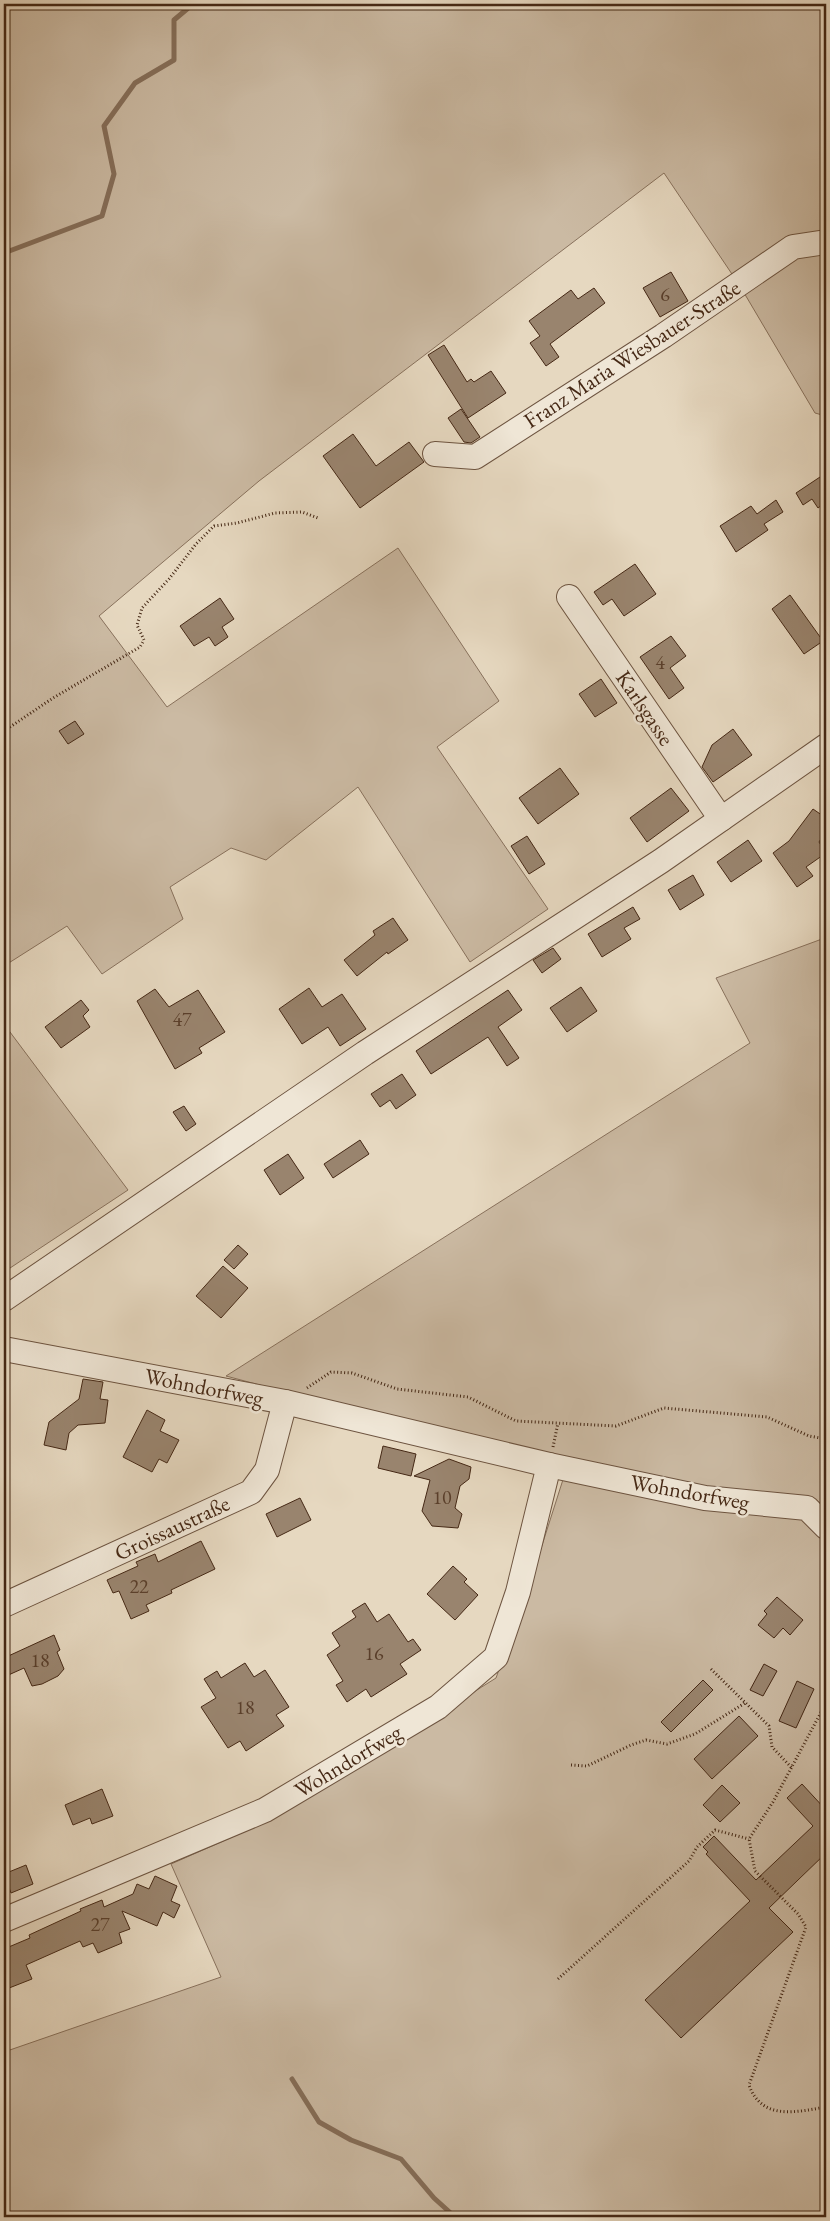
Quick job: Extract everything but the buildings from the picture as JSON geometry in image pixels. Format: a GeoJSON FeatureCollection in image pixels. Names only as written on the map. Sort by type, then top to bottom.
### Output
{"type":"FeatureCollection","features":[{"type":"Feature","properties":{"kind":"street","name":"Franz Maria Wiesbauer-Straße"},"geometry":{"type":"LineString","coordinates":[[435,454],[475,457],[662,336],[793,247],[826,242]]}},
{"type":"Feature","properties":{"kind":"street","name":"Karlsgasse"},"geometry":{"type":"LineString","coordinates":[[569,597],[721,819]]}},
{"type":"Feature","properties":{"kind":"street"},"geometry":{"type":"LineString","coordinates":[[4,1299],[365,1053],[661,861],[826,746]]}},
{"type":"Feature","properties":{"kind":"street","name":"Wohndorfweg"},"geometry":{"type":"LineString","coordinates":[[4,1348],[285,1402],[549,1465],[705,1498],[807,1508],[826,1527]]}},
{"type":"Feature","properties":{"kind":"street","name":"Groissaustraße"},"geometry":{"type":"LineString","coordinates":[[4,1605],[251,1492],[267,1470],[285,1402]]}},
{"type":"Feature","properties":{"kind":"street","name":"Wohndorfweg"},"geometry":{"type":"LineString","coordinates":[[4,1920],[265,1810],[438,1707],[496,1657],[518,1592],[549,1465]]}},
{"type":"Feature","properties":{"kind":"path"},"geometry":{"type":"LineString","coordinates":[[4,730],[53,698],[140,648],[144,640],[138,625],[142,608],[170,579],[196,544],[214,526],[237,523],[275,512],[302,512],[318,518]]}},
{"type":"Feature","properties":{"kind":"path"},"geometry":{"type":"LineString","coordinates":[[285,1402],[330,1372],[352,1373],[397,1389],[468,1397],[516,1421],[616,1426],[664,1408],[767,1417],[810,1436],[826,1439]]}},
{"type":"Feature","properties":{"kind":"path"},"geometry":{"type":"LineString","coordinates":[[711,1669],[769,1726],[772,1747],[792,1768]]}},
{"type":"Feature","properties":{"kind":"path"},"geometry":{"type":"LineString","coordinates":[[571,1765],[587,1766],[630,1745],[646,1740],[667,1744],[695,1734],[746,1703]]}},
{"type":"Feature","properties":{"kind":"path"},"geometry":{"type":"LineString","coordinates":[[826,1703],[792,1768],[749,1839],[756,1871],[798,1914],[806,1927],[749,2085],[754,2098],[771,2111],[800,2112],[826,2107]]}},
{"type":"Feature","properties":{"kind":"path"},"geometry":{"type":"LineString","coordinates":[[558,1979],[689,1861],[698,1847],[715,1830],[749,1839]]}},
{"type":"Feature","properties":{"kind":"shaded area"},"geometry":{"type":"Polygon","coordinates":[[[4,4],[826,4],[826,416],[815,413],[740,286],[664,173],[259,481],[99,616],[167,707],[398,548],[499,701],[437,747],[548,909],[470,962],[358,787],[266,860],[231,848],[170,887],[183,919],[102,974],[67,926],[4,966],[4,4]]]}},
{"type":"Feature","properties":{"kind":"shaded area"},"geometry":{"type":"Polygon","coordinates":[[[826,935],[826,2217],[4,2217],[4,2052],[221,1977],[171,1864],[255,1827],[496,1678],[530,1583],[567,1467],[226,1376],[750,1043],[716,978],[822,939],[826,935]]]}},
{"type":"Feature","properties":{"kind":"shaded area"},"geometry":{"type":"Polygon","coordinates":[[[4,1024],[128,1190],[4,1272],[4,1024]]]}},
{"type":"Feature","properties":{"kind":"waterway"},"geometry":{"type":"LineString","coordinates":[[4,253],[102,216],[114,174],[104,126],[135,83],[174,60],[174,20],[193,4]]}},
{"type":"Feature","properties":{"kind":"waterway"},"geometry":{"type":"LineString","coordinates":[[292,2079],[319,2122],[351,2140],[401,2159],[434,2198],[455,2217]]}}]}
